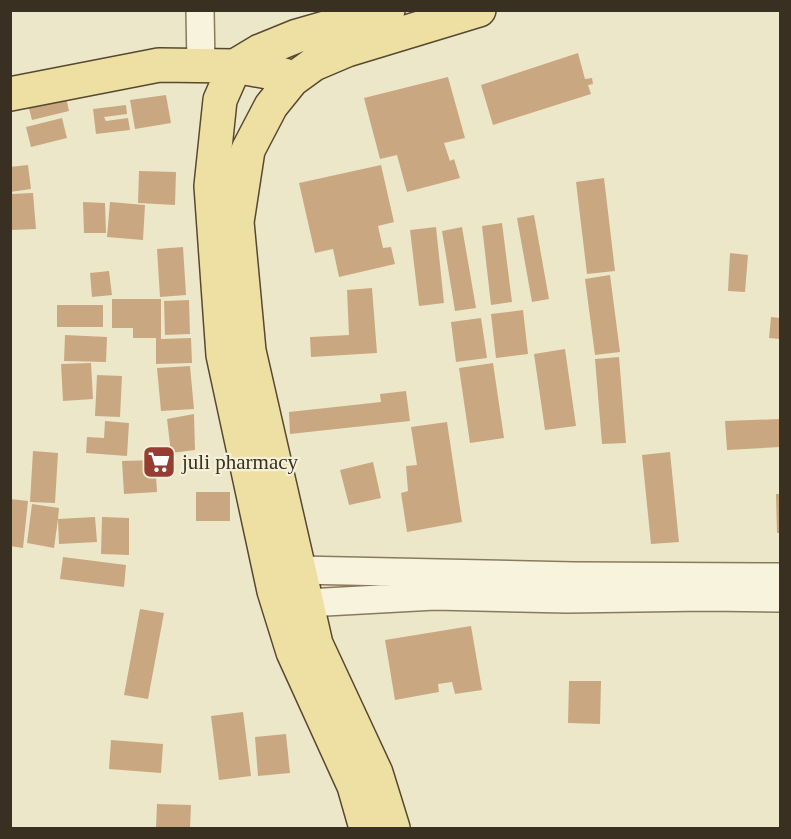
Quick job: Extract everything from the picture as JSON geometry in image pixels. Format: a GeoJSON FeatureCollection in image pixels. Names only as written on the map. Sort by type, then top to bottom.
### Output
{"type":"FeatureCollection","features":[{"type":"Feature","properties":{"kind":"main road"},"geometry":{"type":"LineString","coordinates":[[366,828],[354,786],[293,652],[273,591],[223,355],[211,186],[220,100],[236,66],[260,51],[297,36],[388,10]]}},
{"type":"Feature","properties":{"kind":"main road"},"geometry":{"type":"LineString","coordinates":[[393,828],[376,773],[316,644],[249,351],[237,222],[248,150],[271,106],[292,80],[314,63],[347,50],[479,10]]}},
{"type":"Feature","properties":{"kind":"main road"},"geometry":{"type":"LineString","coordinates":[[10,94],[159,65],[236,66],[284,75],[292,80]]}},
{"type":"Feature","properties":{"kind":"street"},"geometry":{"type":"LineString","coordinates":[[200,10],[201,65]]}},
{"type":"Feature","properties":{"kind":"street"},"geometry":{"type":"LineString","coordinates":[[299,570],[574,576],[780,577]]}},
{"type":"Feature","properties":{"kind":"street"},"geometry":{"type":"LineString","coordinates":[[307,603],[435,596],[567,599],[780,598]]}},
{"type":"Feature","properties":{"kind":"building"},"geometry":{"type":"Polygon","coordinates":[[[578,53],[585,79],[592,78],[593,84],[588,85],[591,94],[493,125],[481,85],[578,53]]]}},
{"type":"Feature","properties":{"kind":"building"},"geometry":{"type":"Polygon","coordinates":[[[61,75],[69,111],[32,120],[23,85],[61,75]]]}},
{"type":"Feature","properties":{"kind":"building"},"geometry":{"type":"Polygon","coordinates":[[[448,77],[465,138],[444,143],[450,161],[454,159],[460,178],[407,192],[397,155],[380,159],[364,98],[448,77]]]}},
{"type":"Feature","properties":{"kind":"building"},"geometry":{"type":"Polygon","coordinates":[[[166,95],[171,123],[135,129],[130,100],[166,95]]]}},
{"type":"Feature","properties":{"kind":"building"},"geometry":{"type":"Polygon","coordinates":[[[126,105],[127,114],[104,117],[106,121],[128,118],[130,130],[96,134],[93,109],[126,105]]]}},
{"type":"Feature","properties":{"kind":"building"},"geometry":{"type":"Polygon","coordinates":[[[62,118],[67,138],[31,147],[26,127],[62,118]]]}},
{"type":"Feature","properties":{"kind":"building"},"geometry":{"type":"Polygon","coordinates":[[[28,165],[31,189],[10,192],[10,167],[28,165]]]}},
{"type":"Feature","properties":{"kind":"building"},"geometry":{"type":"Polygon","coordinates":[[[381,165],[394,222],[378,226],[383,248],[391,247],[395,264],[339,277],[333,249],[315,253],[299,183],[381,165]]]}},
{"type":"Feature","properties":{"kind":"building"},"geometry":{"type":"Polygon","coordinates":[[[139,171],[176,172],[175,205],[138,203],[139,171]]]}},
{"type":"Feature","properties":{"kind":"building"},"geometry":{"type":"Polygon","coordinates":[[[604,178],[615,271],[587,274],[576,182],[604,178]]]}},
{"type":"Feature","properties":{"kind":"building"},"geometry":{"type":"Polygon","coordinates":[[[33,193],[36,229],[11,230],[10,194],[33,193]]]}},
{"type":"Feature","properties":{"kind":"building"},"geometry":{"type":"Polygon","coordinates":[[[83,202],[105,203],[106,233],[84,233],[83,202]]]}},
{"type":"Feature","properties":{"kind":"building"},"geometry":{"type":"Polygon","coordinates":[[[110,202],[145,205],[143,240],[107,237],[110,202]]]}},
{"type":"Feature","properties":{"kind":"building"},"geometry":{"type":"Polygon","coordinates":[[[534,215],[549,299],[532,302],[517,218],[534,215]]]}},
{"type":"Feature","properties":{"kind":"building"},"geometry":{"type":"Polygon","coordinates":[[[502,223],[512,302],[491,305],[482,226],[502,223]]]}},
{"type":"Feature","properties":{"kind":"building"},"geometry":{"type":"Polygon","coordinates":[[[436,227],[444,303],[419,306],[410,230],[436,227]]]}},
{"type":"Feature","properties":{"kind":"building"},"geometry":{"type":"Polygon","coordinates":[[[462,227],[476,308],[455,311],[442,231],[462,227]]]}},
{"type":"Feature","properties":{"kind":"building"},"geometry":{"type":"Polygon","coordinates":[[[183,247],[186,295],[160,297],[157,249],[183,247]]]}},
{"type":"Feature","properties":{"kind":"building"},"geometry":{"type":"Polygon","coordinates":[[[730,253],[748,255],[745,292],[728,291],[730,253]]]}},
{"type":"Feature","properties":{"kind":"building"},"geometry":{"type":"Polygon","coordinates":[[[109,271],[112,295],[92,297],[90,273],[109,271]]]}},
{"type":"Feature","properties":{"kind":"building"},"geometry":{"type":"Polygon","coordinates":[[[610,275],[620,352],[595,355],[585,279],[610,275]]]}},
{"type":"Feature","properties":{"kind":"building"},"geometry":{"type":"Polygon","coordinates":[[[372,288],[377,353],[311,357],[310,337],[349,335],[347,290],[372,288]]]}},
{"type":"Feature","properties":{"kind":"building"},"geometry":{"type":"Polygon","coordinates":[[[112,299],[161,299],[161,339],[191,338],[192,363],[156,364],[156,338],[133,338],[133,328],[112,328],[112,299]]]}},
{"type":"Feature","properties":{"kind":"building"},"geometry":{"type":"Polygon","coordinates":[[[189,300],[190,334],[165,335],[164,301],[189,300]]]}},
{"type":"Feature","properties":{"kind":"building"},"geometry":{"type":"Polygon","coordinates":[[[57,305],[103,305],[103,327],[57,327],[57,305]]]}},
{"type":"Feature","properties":{"kind":"building"},"geometry":{"type":"Polygon","coordinates":[[[523,310],[528,354],[496,358],[491,314],[523,310]]]}},
{"type":"Feature","properties":{"kind":"building"},"geometry":{"type":"Polygon","coordinates":[[[771,317],[780,318],[780,339],[769,338],[771,317]]]}},
{"type":"Feature","properties":{"kind":"building"},"geometry":{"type":"Polygon","coordinates":[[[481,318],[487,358],[456,362],[451,322],[481,318]]]}},
{"type":"Feature","properties":{"kind":"building"},"geometry":{"type":"Polygon","coordinates":[[[65,335],[107,337],[106,362],[64,361],[65,335]]]}},
{"type":"Feature","properties":{"kind":"building"},"geometry":{"type":"Polygon","coordinates":[[[565,349],[576,426],[545,430],[534,354],[565,349]]]}},
{"type":"Feature","properties":{"kind":"building"},"geometry":{"type":"Polygon","coordinates":[[[619,357],[626,443],[602,444],[595,359],[619,357]]]}},
{"type":"Feature","properties":{"kind":"building"},"geometry":{"type":"Polygon","coordinates":[[[91,363],[93,399],[63,401],[61,364],[91,363]]]}},
{"type":"Feature","properties":{"kind":"building"},"geometry":{"type":"Polygon","coordinates":[[[493,363],[504,438],[470,443],[459,368],[493,363]]]}},
{"type":"Feature","properties":{"kind":"building"},"geometry":{"type":"Polygon","coordinates":[[[190,366],[194,409],[161,411],[157,368],[190,366]]]}},
{"type":"Feature","properties":{"kind":"building"},"geometry":{"type":"Polygon","coordinates":[[[97,375],[122,376],[120,417],[95,416],[97,375]]]}},
{"type":"Feature","properties":{"kind":"building"},"geometry":{"type":"Polygon","coordinates":[[[406,391],[410,421],[290,434],[289,412],[381,402],[380,394],[406,391]]]}},
{"type":"Feature","properties":{"kind":"building"},"geometry":{"type":"Polygon","coordinates":[[[194,414],[195,450],[171,453],[167,419],[194,414]]]}},
{"type":"Feature","properties":{"kind":"building"},"geometry":{"type":"Polygon","coordinates":[[[780,419],[780,447],[727,450],[725,421],[780,419]]]}},
{"type":"Feature","properties":{"kind":"building"},"geometry":{"type":"Polygon","coordinates":[[[105,421],[129,423],[127,456],[86,453],[87,437],[104,438],[105,421]]]}},
{"type":"Feature","properties":{"kind":"building"},"geometry":{"type":"Polygon","coordinates":[[[447,422],[462,522],[407,532],[401,493],[408,491],[406,466],[417,465],[411,427],[447,422]]]}},
{"type":"Feature","properties":{"kind":"building"},"geometry":{"type":"Polygon","coordinates":[[[33,451],[58,453],[55,503],[30,502],[33,451]]]}},
{"type":"Feature","properties":{"kind":"building"},"geometry":{"type":"Polygon","coordinates":[[[670,452],[679,542],[651,544],[642,455],[670,452]]]}},
{"type":"Feature","properties":{"kind":"building"},"geometry":{"type":"Polygon","coordinates":[[[155,460],[157,492],[124,494],[122,461],[155,460]]]}},
{"type":"Feature","properties":{"kind":"building"},"geometry":{"type":"Polygon","coordinates":[[[373,462],[381,498],[349,505],[340,470],[373,462]]]}},
{"type":"Feature","properties":{"kind":"building"},"geometry":{"type":"Polygon","coordinates":[[[196,492],[230,492],[230,521],[196,521],[196,492]]]}},
{"type":"Feature","properties":{"kind":"building"},"geometry":{"type":"Polygon","coordinates":[[[776,494],[780,494],[780,533],[777,533],[776,494]]]}},
{"type":"Feature","properties":{"kind":"building"},"geometry":{"type":"Polygon","coordinates":[[[10,499],[28,501],[23,548],[10,546],[10,499]]]}},
{"type":"Feature","properties":{"kind":"building"},"geometry":{"type":"Polygon","coordinates":[[[32,504],[59,508],[54,548],[27,543],[32,504]]]}},
{"type":"Feature","properties":{"kind":"building"},"geometry":{"type":"Polygon","coordinates":[[[95,517],[97,542],[59,544],[58,519],[95,517]]]}},
{"type":"Feature","properties":{"kind":"building"},"geometry":{"type":"Polygon","coordinates":[[[102,517],[129,518],[129,555],[101,554],[102,517]]]}},
{"type":"Feature","properties":{"kind":"building"},"geometry":{"type":"Polygon","coordinates":[[[63,557],[126,565],[124,587],[60,579],[63,557]]]}},
{"type":"Feature","properties":{"kind":"building"},"geometry":{"type":"Polygon","coordinates":[[[140,609],[164,613],[148,699],[124,695],[140,609]]]}},
{"type":"Feature","properties":{"kind":"building"},"geometry":{"type":"Polygon","coordinates":[[[471,626],[482,690],[455,694],[452,682],[438,684],[439,692],[395,700],[385,640],[471,626]]]}},
{"type":"Feature","properties":{"kind":"building"},"geometry":{"type":"Polygon","coordinates":[[[569,681],[601,681],[600,724],[568,723],[569,681]]]}},
{"type":"Feature","properties":{"kind":"building"},"geometry":{"type":"Polygon","coordinates":[[[243,712],[251,776],[219,780],[211,716],[243,712]]]}},
{"type":"Feature","properties":{"kind":"building"},"geometry":{"type":"Polygon","coordinates":[[[286,734],[290,773],[258,776],[255,737],[286,734]]]}},
{"type":"Feature","properties":{"kind":"building"},"geometry":{"type":"Polygon","coordinates":[[[111,740],[163,744],[161,773],[109,769],[111,740]]]}},
{"type":"Feature","properties":{"kind":"building"},"geometry":{"type":"Polygon","coordinates":[[[157,804],[191,805],[190,828],[156,828],[157,804]]]}},
{"type":"Feature","properties":{"kind":"place","name":"juli pharmacy"},"geometry":{"type":"Point","coordinates":[159,462]}}]}
